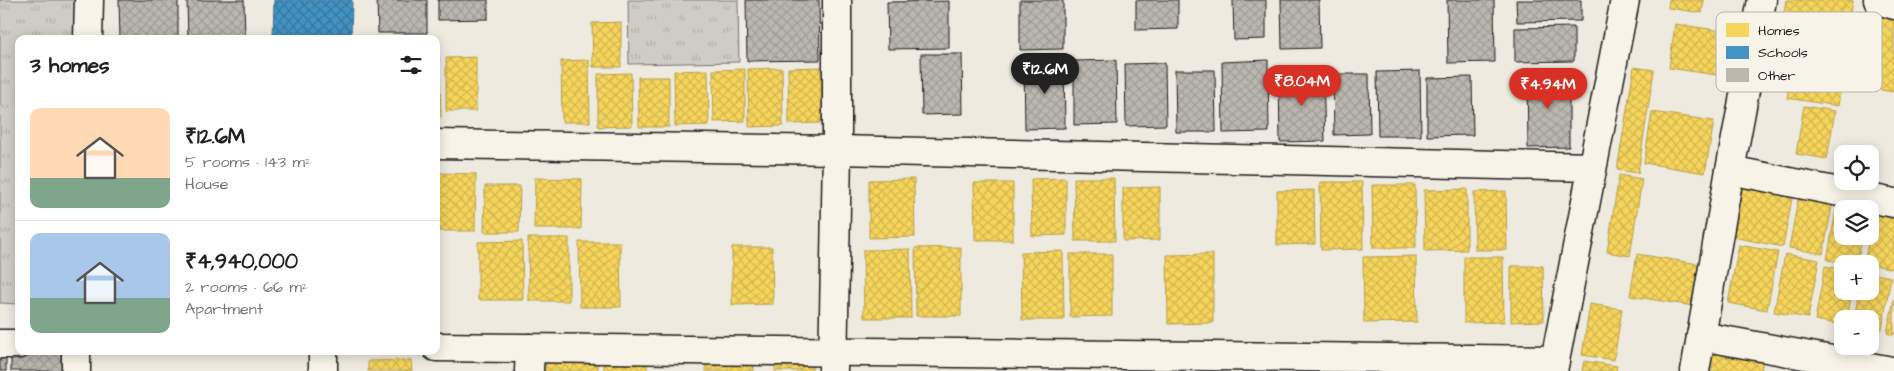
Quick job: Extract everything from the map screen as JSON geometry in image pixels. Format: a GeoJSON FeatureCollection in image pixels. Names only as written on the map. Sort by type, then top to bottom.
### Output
{"type":"FeatureCollection","features":[{"type":"Feature","properties":{"kind":"street"},"geometry":{"type":"LineString","coordinates":[[88,35],[89,0]]}},
{"type":"Feature","properties":{"kind":"street"},"geometry":{"type":"LineString","coordinates":[[833,361],[837,150],[837,0]]}},
{"type":"Feature","properties":{"kind":"street"},"geometry":{"type":"LineString","coordinates":[[440,348],[529,360],[1554,366],[1625,0]]}},
{"type":"Feature","properties":{"kind":"street"},"geometry":{"type":"LineString","coordinates":[[1878,0],[1894,5]]}},
{"type":"Feature","properties":{"kind":"street"},"geometry":{"type":"LineString","coordinates":[[1695,371],[1745,92]]}},
{"type":"Feature","properties":{"kind":"street"},"geometry":{"type":"LineString","coordinates":[[440,144],[837,150],[1592,167]]}},
{"type":"Feature","properties":{"kind":"street"},"geometry":{"type":"LineString","coordinates":[[1730,170],[1894,204]]}},
{"type":"Feature","properties":{"kind":"street"},"geometry":{"type":"LineString","coordinates":[[1701,336],[1865,368],[1892,371]]}},
{"type":"Feature","properties":{"kind":"street"},"geometry":{"type":"LineString","coordinates":[[0,344],[15,344]]}},
{"type":"Feature","properties":{"kind":"street"},"geometry":{"type":"LineString","coordinates":[[76,355],[76,371]]}},
{"type":"Feature","properties":{"kind":"street"},"geometry":{"type":"LineString","coordinates":[[323,355],[323,371]]}},
{"type":"Feature","properties":{"kind":"green space"},"geometry":{"type":"Polygon","coordinates":[[[0,0],[75,0],[74,35],[15,35],[15,304],[0,303],[0,0]]]}},
{"type":"Feature","properties":{"kind":"green space"},"geometry":{"type":"Polygon","coordinates":[[[628,0],[738,0],[739,62],[629,64],[628,0]]]}},
{"type":"Feature","properties":{"kind":"building: Homes"},"geometry":{"type":"Polygon","coordinates":[[[1669,0],[1704,0],[1702,13],[1668,8],[1669,0]]]}},
{"type":"Feature","properties":{"kind":"building: Homes"},"geometry":{"type":"Polygon","coordinates":[[[1786,0],[1853,0],[1851,12],[1784,12],[1786,0]]]}},
{"type":"Feature","properties":{"kind":"building: Homes"},"geometry":{"type":"Polygon","coordinates":[[[1882,13],[1894,15],[1894,92],[1882,90],[1882,13]]]}},
{"type":"Feature","properties":{"kind":"building: Homes"},"geometry":{"type":"Polygon","coordinates":[[[621,22],[621,67],[593,67],[592,23],[621,22]]]}},
{"type":"Feature","properties":{"kind":"building: Homes"},"geometry":{"type":"Polygon","coordinates":[[[1675,24],[1716,30],[1716,75],[1669,68],[1675,24]]]}},
{"type":"Feature","properties":{"kind":"building: Homes"},"geometry":{"type":"Polygon","coordinates":[[[476,57],[476,111],[446,111],[446,58],[476,57]]]}},
{"type":"Feature","properties":{"kind":"building: Homes"},"geometry":{"type":"Polygon","coordinates":[[[589,60],[590,122],[562,122],[561,61],[589,60]]]}},
{"type":"Feature","properties":{"kind":"building: Homes"},"geometry":{"type":"Polygon","coordinates":[[[821,67],[821,123],[789,124],[788,68],[821,67]]]}},
{"type":"Feature","properties":{"kind":"building: Homes"},"geometry":{"type":"Polygon","coordinates":[[[1634,67],[1654,70],[1638,173],[1617,170],[1634,67]]]}},
{"type":"Feature","properties":{"kind":"building: Homes"},"geometry":{"type":"Polygon","coordinates":[[[782,68],[783,126],[749,127],[748,69],[782,68]]]}},
{"type":"Feature","properties":{"kind":"building: Homes"},"geometry":{"type":"Polygon","coordinates":[[[745,69],[745,121],[714,122],[713,70],[745,69]]]}},
{"type":"Feature","properties":{"kind":"building: Homes"},"geometry":{"type":"Polygon","coordinates":[[[708,70],[709,125],[675,126],[674,71],[708,70]]]}},
{"type":"Feature","properties":{"kind":"building: Homes"},"geometry":{"type":"Polygon","coordinates":[[[631,73],[632,126],[598,127],[598,74],[631,73]]]}},
{"type":"Feature","properties":{"kind":"building: Homes"},"geometry":{"type":"Polygon","coordinates":[[[638,77],[669,77],[669,127],[639,127],[638,77]]]}},
{"type":"Feature","properties":{"kind":"building: Homes"},"geometry":{"type":"Polygon","coordinates":[[[1788,92],[1840,92],[1838,106],[1787,98],[1788,92]]]}},
{"type":"Feature","properties":{"kind":"building: Homes"},"geometry":{"type":"Polygon","coordinates":[[[1804,106],[1835,111],[1827,159],[1796,154],[1804,106]]]}},
{"type":"Feature","properties":{"kind":"building: Homes"},"geometry":{"type":"Polygon","coordinates":[[[1652,112],[1714,121],[1705,173],[1644,163],[1652,112]]]}},
{"type":"Feature","properties":{"kind":"building: Homes"},"geometry":{"type":"Polygon","coordinates":[[[440,173],[476,174],[475,231],[440,231],[440,173]]]}},
{"type":"Feature","properties":{"kind":"building: Homes"},"geometry":{"type":"Polygon","coordinates":[[[1619,175],[1642,179],[1630,256],[1607,252],[1619,175]]]}},
{"type":"Feature","properties":{"kind":"building: Homes"},"geometry":{"type":"Polygon","coordinates":[[[535,178],[582,179],[581,229],[534,229],[535,178]]]}},
{"type":"Feature","properties":{"kind":"building: Homes"},"geometry":{"type":"Polygon","coordinates":[[[1066,178],[1066,235],[1032,236],[1031,179],[1066,178]]]}},
{"type":"Feature","properties":{"kind":"building: Homes"},"geometry":{"type":"Polygon","coordinates":[[[1074,178],[1114,178],[1115,241],[1075,241],[1074,178]]]}},
{"type":"Feature","properties":{"kind":"building: Homes"},"geometry":{"type":"Polygon","coordinates":[[[914,179],[915,237],[869,238],[869,180],[914,179]]]}},
{"type":"Feature","properties":{"kind":"building: Homes"},"geometry":{"type":"Polygon","coordinates":[[[1744,179],[1794,188],[1783,247],[1733,237],[1744,179]]]}},
{"type":"Feature","properties":{"kind":"building: Homes"},"geometry":{"type":"Polygon","coordinates":[[[1320,182],[1362,182],[1363,249],[1321,250],[1320,182]]]}},
{"type":"Feature","properties":{"kind":"building: Homes"},"geometry":{"type":"Polygon","coordinates":[[[974,183],[1013,183],[1013,240],[975,240],[974,183]]]}},
{"type":"Feature","properties":{"kind":"building: Homes"},"geometry":{"type":"Polygon","coordinates":[[[1372,185],[1415,185],[1416,248],[1373,248],[1372,185]]]}},
{"type":"Feature","properties":{"kind":"building: Homes"},"geometry":{"type":"Polygon","coordinates":[[[485,186],[520,186],[519,232],[484,232],[485,186]]]}},
{"type":"Feature","properties":{"kind":"building: Homes"},"geometry":{"type":"Polygon","coordinates":[[[1160,187],[1160,240],[1123,241],[1123,188],[1160,187]]]}},
{"type":"Feature","properties":{"kind":"building: Homes"},"geometry":{"type":"Polygon","coordinates":[[[1467,189],[1467,250],[1425,251],[1424,190],[1467,189]]]}},
{"type":"Feature","properties":{"kind":"building: Homes"},"geometry":{"type":"Polygon","coordinates":[[[1314,190],[1315,244],[1277,245],[1277,191],[1314,190]]]}},
{"type":"Feature","properties":{"kind":"building: Homes"},"geometry":{"type":"Polygon","coordinates":[[[1506,191],[1507,250],[1475,250],[1474,192],[1506,191]]]}},
{"type":"Feature","properties":{"kind":"building: Homes"},"geometry":{"type":"Polygon","coordinates":[[[1799,194],[1833,201],[1823,254],[1789,248],[1799,194]]]}},
{"type":"Feature","properties":{"kind":"building: Homes"},"geometry":{"type":"Polygon","coordinates":[[[1879,208],[1894,210],[1894,269],[1879,266],[1879,255],[1866,255],[1868,245],[1879,245],[1879,208]]]}},
{"type":"Feature","properties":{"kind":"building: Homes"},"geometry":{"type":"Polygon","coordinates":[[[1834,221],[1834,245],[1860,245],[1859,255],[1834,255],[1834,261],[1827,260],[1834,221]]]}},
{"type":"Feature","properties":{"kind":"building: Homes"},"geometry":{"type":"Polygon","coordinates":[[[528,238],[569,238],[569,301],[529,301],[528,238]]]}},
{"type":"Feature","properties":{"kind":"building: Homes"},"geometry":{"type":"Polygon","coordinates":[[[522,241],[523,300],[478,300],[478,242],[522,241]]]}},
{"type":"Feature","properties":{"kind":"building: Homes"},"geometry":{"type":"Polygon","coordinates":[[[579,242],[620,242],[621,307],[580,307],[579,242]]]}},
{"type":"Feature","properties":{"kind":"building: Homes"},"geometry":{"type":"Polygon","coordinates":[[[1739,245],[1778,252],[1767,310],[1728,303],[1739,245]]]}},
{"type":"Feature","properties":{"kind":"building: Homes"},"geometry":{"type":"Polygon","coordinates":[[[732,247],[772,247],[773,304],[732,305],[732,247]]]}},
{"type":"Feature","properties":{"kind":"building: Homes"},"geometry":{"type":"Polygon","coordinates":[[[961,247],[961,316],[916,316],[915,248],[961,247]]]}},
{"type":"Feature","properties":{"kind":"building: Homes"},"geometry":{"type":"Polygon","coordinates":[[[910,249],[911,318],[864,318],[863,250],[910,249]]]}},
{"type":"Feature","properties":{"kind":"building: Homes"},"geometry":{"type":"Polygon","coordinates":[[[1063,251],[1064,320],[1022,320],[1021,252],[1063,251]]]}},
{"type":"Feature","properties":{"kind":"building: Homes"},"geometry":{"type":"Polygon","coordinates":[[[1070,254],[1112,254],[1112,316],[1070,317],[1070,254]]]}},
{"type":"Feature","properties":{"kind":"building: Homes"},"geometry":{"type":"Polygon","coordinates":[[[1213,254],[1213,323],[1168,324],[1167,255],[1213,254]]]}},
{"type":"Feature","properties":{"kind":"building: Homes"},"geometry":{"type":"Polygon","coordinates":[[[1637,254],[1699,264],[1693,306],[1630,296],[1637,254]]]}},
{"type":"Feature","properties":{"kind":"building: Homes"},"geometry":{"type":"Polygon","coordinates":[[[1785,254],[1819,260],[1808,318],[1774,312],[1785,254]]]}},
{"type":"Feature","properties":{"kind":"building: Homes"},"geometry":{"type":"Polygon","coordinates":[[[1416,256],[1417,322],[1364,323],[1363,257],[1416,256]]]}},
{"type":"Feature","properties":{"kind":"building: Homes"},"geometry":{"type":"Polygon","coordinates":[[[1464,257],[1503,257],[1504,322],[1464,323],[1464,257]]]}},
{"type":"Feature","properties":{"kind":"building: Homes"},"geometry":{"type":"Polygon","coordinates":[[[1511,266],[1543,266],[1544,321],[1511,322],[1511,266]]]}},
{"type":"Feature","properties":{"kind":"building: Homes"},"geometry":{"type":"Polygon","coordinates":[[[1825,266],[1834,268],[1834,300],[1850,300],[1849,310],[1834,310],[1834,324],[1815,320],[1825,266]]]}},
{"type":"Feature","properties":{"kind":"building: Homes"},"geometry":{"type":"Polygon","coordinates":[[[1879,275],[1891,277],[1882,329],[1879,328],[1879,310],[1856,310],[1857,300],[1879,300],[1879,275]]]}},
{"type":"Feature","properties":{"kind":"building: Homes"},"geometry":{"type":"Polygon","coordinates":[[[1894,299],[1894,335],[1887,333],[1894,299]]]}},
{"type":"Feature","properties":{"kind":"building: Homes"},"geometry":{"type":"Polygon","coordinates":[[[1590,304],[1622,309],[1614,360],[1582,355],[1590,304]]]}},
{"type":"Feature","properties":{"kind":"building: Homes"},"geometry":{"type":"Polygon","coordinates":[[[1715,344],[1764,353],[1761,371],[1710,371],[1715,344]]]}},
{"type":"Feature","properties":{"kind":"building: Homes"},"geometry":{"type":"Polygon","coordinates":[[[598,353],[598,371],[545,371],[545,354],[598,353]]]}},
{"type":"Feature","properties":{"kind":"building: Homes"},"geometry":{"type":"Polygon","coordinates":[[[647,355],[647,371],[604,371],[604,356],[647,355]]]}},
{"type":"Feature","properties":{"kind":"building: Homes"},"geometry":{"type":"Polygon","coordinates":[[[754,358],[754,371],[706,371],[706,359],[754,358]]]}},
{"type":"Feature","properties":{"kind":"building: Homes"},"geometry":{"type":"Polygon","coordinates":[[[812,359],[812,371],[775,371],[775,360],[812,359]]]}},
{"type":"Feature","properties":{"kind":"building: Homes"},"geometry":{"type":"Polygon","coordinates":[[[411,360],[412,371],[368,371],[368,361],[411,360]]]}},
{"type":"Feature","properties":{"kind":"building: Homes"},"geometry":{"type":"Polygon","coordinates":[[[1584,361],[1617,366],[1616,371],[1582,371],[1584,361]]]}},
{"type":"Feature","properties":{"kind":"building: Schools"},"geometry":{"type":"Polygon","coordinates":[[[274,0],[352,0],[351,35],[273,35],[274,0]]]}},
{"type":"Feature","properties":{"kind":"building: Other"},"geometry":{"type":"Polygon","coordinates":[[[119,0],[178,0],[178,35],[120,35],[119,0]]]}},
{"type":"Feature","properties":{"kind":"building: Other"},"geometry":{"type":"Polygon","coordinates":[[[187,0],[244,0],[245,35],[188,35],[187,0]]]}},
{"type":"Feature","properties":{"kind":"building: Other"},"geometry":{"type":"Polygon","coordinates":[[[377,0],[427,0],[427,33],[378,33],[377,0]]]}},
{"type":"Feature","properties":{"kind":"building: Other"},"geometry":{"type":"Polygon","coordinates":[[[438,0],[488,0],[488,19],[438,20],[438,0]]]}},
{"type":"Feature","properties":{"kind":"building: Other"},"geometry":{"type":"Polygon","coordinates":[[[746,0],[819,0],[820,60],[747,61],[746,0]]]}},
{"type":"Feature","properties":{"kind":"building: Other"},"geometry":{"type":"Polygon","coordinates":[[[1020,0],[1063,0],[1063,49],[1020,50],[1020,0]]]}},
{"type":"Feature","properties":{"kind":"building: Other"},"geometry":{"type":"Polygon","coordinates":[[[1136,0],[1178,0],[1178,29],[1136,30],[1136,0]]]}},
{"type":"Feature","properties":{"kind":"building: Other"},"geometry":{"type":"Polygon","coordinates":[[[1233,0],[1266,0],[1266,39],[1234,40],[1233,0]]]}},
{"type":"Feature","properties":{"kind":"building: Other"},"geometry":{"type":"Polygon","coordinates":[[[1281,0],[1319,0],[1320,48],[1282,49],[1281,0]]]}},
{"type":"Feature","properties":{"kind":"building: Other"},"geometry":{"type":"Polygon","coordinates":[[[1447,0],[1494,0],[1495,62],[1448,63],[1447,0]]]}},
{"type":"Feature","properties":{"kind":"building: Other"},"geometry":{"type":"Polygon","coordinates":[[[1516,0],[1581,0],[1581,21],[1517,22],[1516,0]]]}},
{"type":"Feature","properties":{"kind":"building: Other"},"geometry":{"type":"Polygon","coordinates":[[[949,1],[949,48],[888,49],[887,2],[949,1]]]}},
{"type":"Feature","properties":{"kind":"building: Other"},"geometry":{"type":"Polygon","coordinates":[[[1574,27],[1574,61],[1515,62],[1515,28],[1574,27]]]}},
{"type":"Feature","properties":{"kind":"building: Other"},"geometry":{"type":"Polygon","coordinates":[[[921,54],[962,54],[963,114],[922,115],[921,54]]]}},
{"type":"Feature","properties":{"kind":"building: Other"},"geometry":{"type":"Polygon","coordinates":[[[1064,60],[1065,128],[1025,129],[1024,61],[1064,60]]]}},
{"type":"Feature","properties":{"kind":"building: Other"},"geometry":{"type":"Polygon","coordinates":[[[1116,60],[1117,124],[1074,125],[1074,61],[1116,60]]]}},
{"type":"Feature","properties":{"kind":"building: Other"},"geometry":{"type":"Polygon","coordinates":[[[1268,60],[1269,132],[1223,133],[1222,62],[1268,60]]]}},
{"type":"Feature","properties":{"kind":"building: Other"},"geometry":{"type":"Polygon","coordinates":[[[1165,63],[1166,125],[1126,126],[1125,64],[1165,63]]]}},
{"type":"Feature","properties":{"kind":"building: Other"},"geometry":{"type":"Polygon","coordinates":[[[1175,70],[1215,70],[1216,132],[1176,132],[1175,70]]]}},
{"type":"Feature","properties":{"kind":"building: Other"},"geometry":{"type":"Polygon","coordinates":[[[1420,71],[1421,136],[1378,136],[1377,72],[1420,71]]]}},
{"type":"Feature","properties":{"kind":"building: Other"},"geometry":{"type":"Polygon","coordinates":[[[1323,72],[1325,141],[1280,142],[1279,73],[1323,72]]]}},
{"type":"Feature","properties":{"kind":"building: Other"},"geometry":{"type":"Polygon","coordinates":[[[1569,72],[1569,147],[1528,148],[1527,73],[1569,72]]]}},
{"type":"Feature","properties":{"kind":"building: Other"},"geometry":{"type":"Polygon","coordinates":[[[1333,74],[1369,74],[1370,134],[1334,135],[1333,74]]]}},
{"type":"Feature","properties":{"kind":"building: Other"},"geometry":{"type":"Polygon","coordinates":[[[1472,77],[1473,135],[1427,136],[1427,78],[1472,77]]]}},
{"type":"Feature","properties":{"kind":"building: Other"},"geometry":{"type":"Polygon","coordinates":[[[11,351],[15,351],[15,355],[63,355],[63,371],[11,371],[11,351]]]}},
{"type":"Feature","properties":{"kind":"building: Other"},"geometry":{"type":"Polygon","coordinates":[[[0,352],[6,352],[6,371],[0,371],[0,352]]]}}]}
